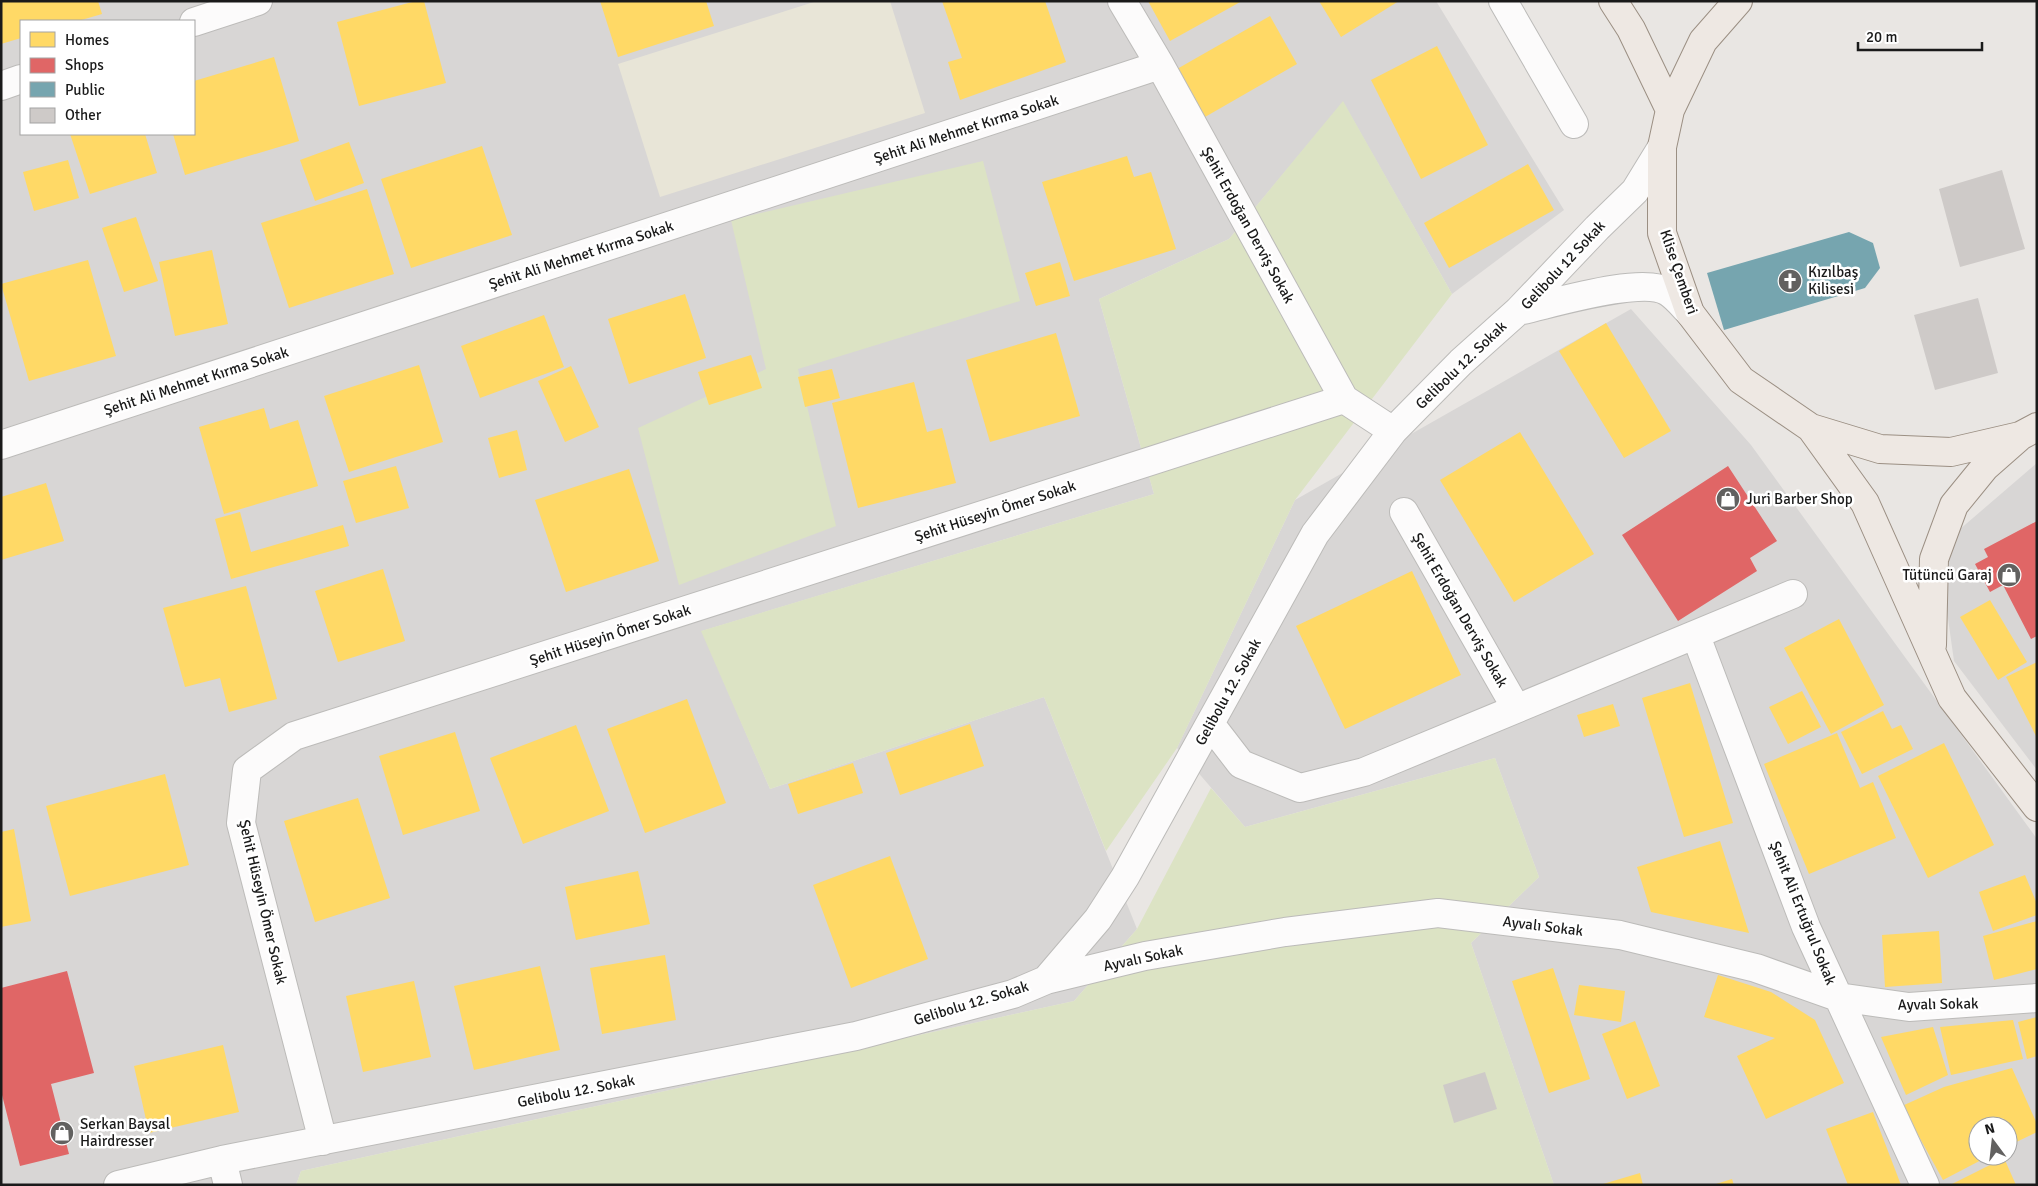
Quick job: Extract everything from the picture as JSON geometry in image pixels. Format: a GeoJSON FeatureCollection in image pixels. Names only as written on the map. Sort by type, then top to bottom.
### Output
{"type":"FeatureCollection","features":[{"type":"Feature","properties":{"kind":"main road"},"geometry":{"type":"LineString","coordinates":[[1613,1],[1631,29],[1670,110]]}},
{"type":"Feature","properties":{"kind":"main road","name":"Klise Çemberi"},"geometry":{"type":"LineString","coordinates":[[1738,1],[1703,40],[1670,110],[1662,147],[1662,233],[1690,313],[1741,380],[1812,428],[1880,449],[1951,452],[2029,431]]}},
{"type":"Feature","properties":{"kind":"main road"},"geometry":{"type":"LineString","coordinates":[[1812,428],[1865,502],[1952,698],[2037,807]]}},
{"type":"Feature","properties":{"kind":"main road"},"geometry":{"type":"LineString","coordinates":[[1932,654],[1934,559],[1954,505],[1985,468],[2029,431]]}},
{"type":"Feature","properties":{"kind":"street"},"geometry":{"type":"LineString","coordinates":[[195,22],[258,1]]}},
{"type":"Feature","properties":{"kind":"street","name":"Şehit Erdoğan Derviş Sokak"},"geometry":{"type":"LineString","coordinates":[[1122,1],[1160,65],[1344,399],[1393,431]]}},
{"type":"Feature","properties":{"kind":"street"},"geometry":{"type":"LineString","coordinates":[[1503,1],[1574,124]]}},
{"type":"Feature","properties":{"kind":"street","name":"Şehit Ali Mehmet Kırma Sokak"},"geometry":{"type":"LineString","coordinates":[[1,445],[1160,65]]}},
{"type":"Feature","properties":{"kind":"street"},"geometry":{"type":"LineString","coordinates":[[1,86],[20,79]]}},
{"type":"Feature","properties":{"kind":"street","name":"Gelibolu 12 Sokak"},"geometry":{"type":"LineString","coordinates":[[1518,311],[1597,228],[1635,192],[1662,147]]}},
{"type":"Feature","properties":{"kind":"street","name":"Gelibolu 12 Sokak"},"geometry":{"type":"LineString","coordinates":[[1518,311],[1616,289],[1643,286],[1667,291],[1690,313]]}},
{"type":"Feature","properties":{"kind":"street","name":"Gelibolu 12. Sokak"},"geometry":{"type":"LineString","coordinates":[[118,1185],[225,1172],[323,1141],[856,1036],[1013,994],[1046,980],[1098,918],[1125,877],[1211,725],[1315,534],[1393,431],[1461,362],[1518,311]]}},
{"type":"Feature","properties":{"kind":"street","name":"Şehit Hüseyin Ömer Sokak"},"geometry":{"type":"LineString","coordinates":[[323,1141],[241,823],[246,770],[294,736],[1344,399]]}},
{"type":"Feature","properties":{"kind":"street","name":"Şehit Erdoğan Derviş Sokak"},"geometry":{"type":"LineString","coordinates":[[1404,512],[1516,708]]}},
{"type":"Feature","properties":{"kind":"street"},"geometry":{"type":"LineString","coordinates":[[1211,725],[1241,764],[1300,788],[1364,772],[1516,708],[1696,636],[1793,594]]}},
{"type":"Feature","properties":{"kind":"street","name":"Şehit Ali Ertuğrul Sokak"},"geometry":{"type":"LineString","coordinates":[[1696,636],[1806,927],[1925,1185]]}},
{"type":"Feature","properties":{"kind":"street","name":"Ayvalı Sokak"},"geometry":{"type":"LineString","coordinates":[[1046,980],[1145,956],[1276,933],[1438,913],[1620,935],[1756,968],[1838,997],[1909,1007],[2037,998]]}},
{"type":"Feature","properties":{"kind":"shaded area"},"geometry":{"type":"Polygon","coordinates":[[[1,1],[1436,1],[1564,210],[1452,294],[1343,102],[1229,239],[1099,299],[1154,494],[702,631],[770,789],[1044,697],[1137,929],[1074,1001],[301,1171],[296,1185],[1,1185],[1,1]]]}},
{"type":"Feature","properties":{"kind":"shaded area"},"geometry":{"type":"Polygon","coordinates":[[[817,1],[890,1],[925,113],[660,197],[618,64],[817,1]]]}},
{"type":"Feature","properties":{"kind":"shaded area"},"geometry":{"type":"Polygon","coordinates":[[[1631,309],[1751,445],[2037,839],[2037,1185],[1554,1185],[1471,943],[1539,877],[1495,758],[1245,827],[1177,748],[1295,500],[1631,309]]]}},
{"type":"Feature","properties":{"kind":"shaded area"},"geometry":{"type":"Polygon","coordinates":[[[2037,463],[2037,770],[1954,661],[1938,548],[2037,463]]]}},
{"type":"Feature","properties":{"kind":"green space"},"geometry":{"type":"Polygon","coordinates":[[[1343,101],[1452,294],[1295,500],[1177,748],[1106,851],[1044,697],[770,789],[701,631],[1154,494],[1099,299],[1229,239],[1343,101]]]}},
{"type":"Feature","properties":{"kind":"green space"},"geometry":{"type":"Polygon","coordinates":[[[983,161],[1020,301],[798,369],[836,526],[679,585],[638,428],[766,369],[731,220],[983,161]]]}},
{"type":"Feature","properties":{"kind":"green space"},"geometry":{"type":"Polygon","coordinates":[[[1495,758],[1539,877],[1471,943],[1554,1185],[296,1185],[301,1171],[1074,1001],[1137,929],[1211,788],[1245,827],[1495,758]]]}},
{"type":"Feature","properties":{"kind":"building: Homes"},"geometry":{"type":"Polygon","coordinates":[[[1,1],[98,1],[102,14],[81,20],[20,20],[20,38],[1,44],[1,1]]]}},
{"type":"Feature","properties":{"kind":"building: Homes"},"geometry":{"type":"Polygon","coordinates":[[[416,1],[424,1],[446,83],[359,106],[337,22],[416,1]]]}},
{"type":"Feature","properties":{"kind":"building: Homes"},"geometry":{"type":"Polygon","coordinates":[[[600,1],[706,1],[714,26],[618,57],[600,1]]]}},
{"type":"Feature","properties":{"kind":"building: Homes"},"geometry":{"type":"Polygon","coordinates":[[[942,1],[1045,1],[1066,62],[960,100],[948,62],[962,58],[942,1]]]}},
{"type":"Feature","properties":{"kind":"building: Homes"},"geometry":{"type":"Polygon","coordinates":[[[1148,1],[1242,1],[1170,41],[1148,1]]]}},
{"type":"Feature","properties":{"kind":"building: Homes"},"geometry":{"type":"Polygon","coordinates":[[[1319,1],[1399,1],[1341,37],[1319,1]]]}},
{"type":"Feature","properties":{"kind":"building: Homes"},"geometry":{"type":"Polygon","coordinates":[[[1270,16],[1297,64],[1205,117],[1177,69],[1270,16]]]}},
{"type":"Feature","properties":{"kind":"building: Homes"},"geometry":{"type":"Polygon","coordinates":[[[1437,46],[1488,145],[1421,179],[1371,80],[1437,46]]]}},
{"type":"Feature","properties":{"kind":"building: Homes"},"geometry":{"type":"Polygon","coordinates":[[[274,57],[299,141],[185,175],[173,135],[195,135],[195,81],[274,57]]]}},
{"type":"Feature","properties":{"kind":"building: Homes"},"geometry":{"type":"Polygon","coordinates":[[[70,135],[145,135],[157,173],[90,194],[70,135]]]}},
{"type":"Feature","properties":{"kind":"building: Homes"},"geometry":{"type":"Polygon","coordinates":[[[349,142],[364,183],[315,201],[300,160],[349,142]]]}},
{"type":"Feature","properties":{"kind":"building: Homes"},"geometry":{"type":"Polygon","coordinates":[[[482,146],[512,235],[411,268],[381,179],[482,146]]]}},
{"type":"Feature","properties":{"kind":"building: Homes"},"geometry":{"type":"Polygon","coordinates":[[[1127,156],[1134,177],[1151,172],[1176,249],[1074,281],[1042,182],[1127,156]]]}},
{"type":"Feature","properties":{"kind":"building: Homes"},"geometry":{"type":"Polygon","coordinates":[[[68,160],[79,198],[34,211],[23,172],[68,160]]]}},
{"type":"Feature","properties":{"kind":"building: Homes"},"geometry":{"type":"Polygon","coordinates":[[[1528,164],[1554,210],[1449,268],[1424,223],[1528,164]]]}},
{"type":"Feature","properties":{"kind":"building: Homes"},"geometry":{"type":"Polygon","coordinates":[[[367,189],[394,274],[289,308],[261,223],[367,189]]]}},
{"type":"Feature","properties":{"kind":"building: Homes"},"geometry":{"type":"Polygon","coordinates":[[[136,217],[158,281],[124,292],[102,228],[136,217]]]}},
{"type":"Feature","properties":{"kind":"building: Homes"},"geometry":{"type":"Polygon","coordinates":[[[212,250],[228,324],[175,336],[159,262],[212,250]]]}},
{"type":"Feature","properties":{"kind":"building: Homes"},"geometry":{"type":"Polygon","coordinates":[[[88,260],[116,356],[29,381],[1,284],[88,260]]]}},
{"type":"Feature","properties":{"kind":"building: Homes"},"geometry":{"type":"Polygon","coordinates":[[[1060,262],[1070,296],[1036,306],[1025,273],[1060,262]]]}},
{"type":"Feature","properties":{"kind":"building: Homes"},"geometry":{"type":"Polygon","coordinates":[[[685,294],[706,358],[629,384],[608,319],[685,294]]]}},
{"type":"Feature","properties":{"kind":"building: Homes"},"geometry":{"type":"Polygon","coordinates":[[[544,315],[564,367],[480,398],[461,346],[544,315]]]}},
{"type":"Feature","properties":{"kind":"building: Homes"},"geometry":{"type":"Polygon","coordinates":[[[1606,323],[1671,431],[1624,458],[1559,351],[1606,323]]]}},
{"type":"Feature","properties":{"kind":"building: Homes"},"geometry":{"type":"Polygon","coordinates":[[[1056,333],[1080,416],[990,442],[966,360],[1056,333]]]}},
{"type":"Feature","properties":{"kind":"building: Homes"},"geometry":{"type":"Polygon","coordinates":[[[751,355],[762,388],[709,405],[698,372],[751,355]]]}},
{"type":"Feature","properties":{"kind":"building: Homes"},"geometry":{"type":"Polygon","coordinates":[[[419,365],[443,442],[349,472],[324,396],[419,365]]]}},
{"type":"Feature","properties":{"kind":"building: Homes"},"geometry":{"type":"Polygon","coordinates":[[[571,366],[599,427],[565,442],[538,381],[571,366]]]}},
{"type":"Feature","properties":{"kind":"building: Homes"},"geometry":{"type":"Polygon","coordinates":[[[832,369],[840,398],[805,407],[798,377],[832,369]]]}},
{"type":"Feature","properties":{"kind":"building: Homes"},"geometry":{"type":"Polygon","coordinates":[[[914,382],[927,432],[942,428],[956,483],[858,508],[832,403],[914,382]]]}},
{"type":"Feature","properties":{"kind":"building: Homes"},"geometry":{"type":"Polygon","coordinates":[[[264,408],[270,429],[298,420],[318,486],[224,514],[199,427],[264,408]]]}},
{"type":"Feature","properties":{"kind":"building: Homes"},"geometry":{"type":"Polygon","coordinates":[[[517,430],[527,470],[499,478],[488,438],[517,430]]]}},
{"type":"Feature","properties":{"kind":"building: Homes"},"geometry":{"type":"Polygon","coordinates":[[[1520,432],[1594,554],[1514,602],[1440,480],[1520,432]]]}},
{"type":"Feature","properties":{"kind":"building: Homes"},"geometry":{"type":"Polygon","coordinates":[[[396,466],[409,508],[356,523],[343,481],[396,466]]]}},
{"type":"Feature","properties":{"kind":"building: Homes"},"geometry":{"type":"Polygon","coordinates":[[[629,469],[659,561],[566,592],[535,500],[629,469]]]}},
{"type":"Feature","properties":{"kind":"building: Homes"},"geometry":{"type":"Polygon","coordinates":[[[46,483],[64,541],[1,560],[1,497],[46,483]]]}},
{"type":"Feature","properties":{"kind":"building: Homes"},"geometry":{"type":"Polygon","coordinates":[[[240,512],[251,552],[343,525],[349,546],[231,579],[215,519],[240,512]]]}},
{"type":"Feature","properties":{"kind":"building: Homes"},"geometry":{"type":"Polygon","coordinates":[[[383,569],[405,641],[338,662],[315,591],[383,569]]]}},
{"type":"Feature","properties":{"kind":"building: Homes"},"geometry":{"type":"Polygon","coordinates":[[[1412,571],[1461,675],[1345,729],[1296,626],[1412,571]]]}},
{"type":"Feature","properties":{"kind":"building: Homes"},"geometry":{"type":"Polygon","coordinates":[[[246,586],[277,699],[229,712],[220,678],[185,687],[163,608],[246,586]]]}},
{"type":"Feature","properties":{"kind":"building: Homes"},"geometry":{"type":"Polygon","coordinates":[[[1990,600],[2027,662],[1998,680],[1960,617],[1990,600]]]}},
{"type":"Feature","properties":{"kind":"building: Homes"},"geometry":{"type":"Polygon","coordinates":[[[1839,619],[1884,705],[1831,734],[1784,648],[1839,619]]]}},
{"type":"Feature","properties":{"kind":"building: Homes"},"geometry":{"type":"Polygon","coordinates":[[[2037,662],[2037,738],[2006,677],[2037,662]]]}},
{"type":"Feature","properties":{"kind":"building: Homes"},"geometry":{"type":"Polygon","coordinates":[[[1690,683],[1733,823],[1684,837],[1642,698],[1690,683]]]}},
{"type":"Feature","properties":{"kind":"building: Homes"},"geometry":{"type":"Polygon","coordinates":[[[1802,691],[1821,727],[1788,744],[1769,707],[1802,691]]]}},
{"type":"Feature","properties":{"kind":"building: Homes"},"geometry":{"type":"Polygon","coordinates":[[[687,699],[726,803],[645,833],[607,729],[687,699]]]}},
{"type":"Feature","properties":{"kind":"building: Homes"},"geometry":{"type":"Polygon","coordinates":[[[1613,704],[1620,726],[1584,737],[1577,715],[1613,704]]]}},
{"type":"Feature","properties":{"kind":"building: Homes"},"geometry":{"type":"Polygon","coordinates":[[[1883,711],[1892,729],[1901,725],[1913,749],[1862,774],[1841,732],[1883,711]]]}},
{"type":"Feature","properties":{"kind":"building: Homes"},"geometry":{"type":"Polygon","coordinates":[[[970,724],[984,766],[900,795],[886,753],[970,724]]]}},
{"type":"Feature","properties":{"kind":"building: Homes"},"geometry":{"type":"Polygon","coordinates":[[[576,725],[609,811],[523,844],[490,758],[576,725]]]}},
{"type":"Feature","properties":{"kind":"building: Homes"},"geometry":{"type":"Polygon","coordinates":[[[455,732],[480,811],[403,835],[379,756],[455,732]]]}},
{"type":"Feature","properties":{"kind":"building: Homes"},"geometry":{"type":"Polygon","coordinates":[[[1837,733],[1860,788],[1873,782],[1896,838],[1809,874],[1764,764],[1837,733]]]}},
{"type":"Feature","properties":{"kind":"building: Homes"},"geometry":{"type":"Polygon","coordinates":[[[1944,743],[1994,845],[1928,878],[1878,776],[1944,743]]]}},
{"type":"Feature","properties":{"kind":"building: Homes"},"geometry":{"type":"Polygon","coordinates":[[[853,763],[863,793],[798,814],[788,784],[853,763]]]}},
{"type":"Feature","properties":{"kind":"building: Homes"},"geometry":{"type":"Polygon","coordinates":[[[165,774],[189,865],[70,896],[46,806],[165,774]]]}},
{"type":"Feature","properties":{"kind":"building: Homes"},"geometry":{"type":"Polygon","coordinates":[[[358,798],[390,898],[315,922],[284,821],[358,798]]]}},
{"type":"Feature","properties":{"kind":"building: Homes"},"geometry":{"type":"Polygon","coordinates":[[[14,829],[31,921],[1,927],[1,832],[14,829]]]}},
{"type":"Feature","properties":{"kind":"building: Homes"},"geometry":{"type":"Polygon","coordinates":[[[1720,841],[1749,933],[1651,912],[1637,867],[1720,841]]]}},
{"type":"Feature","properties":{"kind":"building: Homes"},"geometry":{"type":"Polygon","coordinates":[[[890,856],[928,959],[851,988],[813,885],[890,856]]]}},
{"type":"Feature","properties":{"kind":"building: Homes"},"geometry":{"type":"Polygon","coordinates":[[[638,871],[650,924],[576,940],[565,887],[638,871]]]}},
{"type":"Feature","properties":{"kind":"building: Homes"},"geometry":{"type":"Polygon","coordinates":[[[2025,875],[2037,904],[2037,915],[1993,931],[1979,892],[2025,875]]]}},
{"type":"Feature","properties":{"kind":"building: Homes"},"geometry":{"type":"Polygon","coordinates":[[[2037,921],[2037,969],[1994,980],[1983,936],[2037,921]]]}},
{"type":"Feature","properties":{"kind":"building: Homes"},"geometry":{"type":"Polygon","coordinates":[[[1939,931],[1942,983],[1885,987],[1882,935],[1939,931]]]}},
{"type":"Feature","properties":{"kind":"building: Homes"},"geometry":{"type":"Polygon","coordinates":[[[665,955],[676,1020],[602,1034],[590,968],[665,955]]]}},
{"type":"Feature","properties":{"kind":"building: Homes"},"geometry":{"type":"Polygon","coordinates":[[[540,966],[560,1050],[474,1070],[454,986],[540,966]]]}},
{"type":"Feature","properties":{"kind":"building: Homes"},"geometry":{"type":"Polygon","coordinates":[[[1553,968],[1590,1079],[1549,1093],[1512,981],[1553,968]]]}},
{"type":"Feature","properties":{"kind":"building: Homes"},"geometry":{"type":"Polygon","coordinates":[[[1718,975],[1771,992],[1815,1020],[1844,1083],[1766,1119],[1737,1056],[1775,1038],[1704,1017],[1718,975]]]}},
{"type":"Feature","properties":{"kind":"building: Homes"},"geometry":{"type":"Polygon","coordinates":[[[414,981],[431,1057],[363,1072],[346,996],[414,981]]]}},
{"type":"Feature","properties":{"kind":"building: Homes"},"geometry":{"type":"Polygon","coordinates":[[[1579,985],[1625,991],[1621,1022],[1574,1015],[1579,985]]]}},
{"type":"Feature","properties":{"kind":"building: Homes"},"geometry":{"type":"Polygon","coordinates":[[[2037,1017],[2037,1056],[2027,1059],[2018,1022],[2037,1017]]]}},
{"type":"Feature","properties":{"kind":"building: Homes"},"geometry":{"type":"Polygon","coordinates":[[[2013,1020],[2023,1059],[1951,1075],[1940,1027],[2013,1020]]]}},
{"type":"Feature","properties":{"kind":"building: Homes"},"geometry":{"type":"Polygon","coordinates":[[[1635,1021],[1660,1086],[1627,1099],[1602,1034],[1635,1021]]]}},
{"type":"Feature","properties":{"kind":"building: Homes"},"geometry":{"type":"Polygon","coordinates":[[[1933,1027],[1948,1075],[1906,1095],[1881,1037],[1933,1027]]]}},
{"type":"Feature","properties":{"kind":"building: Homes"},"geometry":{"type":"Polygon","coordinates":[[[223,1045],[239,1112],[149,1133],[134,1066],[223,1045]]]}},
{"type":"Feature","properties":{"kind":"building: Homes"},"geometry":{"type":"Polygon","coordinates":[[[2012,1068],[2037,1124],[2037,1132],[2018,1141],[2018,1116],[1968,1116],[1968,1166],[1970,1166],[1943,1180],[1902,1106],[1944,1087],[2012,1068]]]}},
{"type":"Feature","properties":{"kind":"building: Homes"},"geometry":{"type":"Polygon","coordinates":[[[1873,1112],[1901,1185],[1848,1185],[1826,1129],[1873,1112]]]}},
{"type":"Feature","properties":{"kind":"building: Homes"},"geometry":{"type":"Polygon","coordinates":[[[1988,1166],[2008,1166],[2016,1185],[1950,1185],[1988,1166]]]}},
{"type":"Feature","properties":{"kind":"building: Homes"},"geometry":{"type":"Polygon","coordinates":[[[1640,1173],[1643,1185],[1603,1185],[1603,1184],[1640,1173]]]}},
{"type":"Feature","properties":{"kind":"building: Homes"},"geometry":{"type":"Polygon","coordinates":[[[1732,1179],[1734,1185],[1716,1185],[1716,1184],[1732,1179]]]}},
{"type":"Feature","properties":{"kind":"building: Shops"},"geometry":{"type":"Polygon","coordinates":[[[1728,466],[1777,541],[1750,558],[1757,571],[1678,621],[1622,535],[1728,466]]]}},
{"type":"Feature","properties":{"kind":"building: Shops","name":"Tütüncü Garaj"},"geometry":{"type":"Polygon","coordinates":[[[2037,521],[2037,636],[2031,639],[2003,585],[1990,592],[1975,564],[1988,557],[1984,549],[2037,521]]]}},
{"type":"Feature","properties":{"kind":"building: Shops"},"geometry":{"type":"Polygon","coordinates":[[[67,971],[94,1073],[51,1084],[69,1154],[20,1166],[1,1091],[1,988],[67,971]]]}},
{"type":"Feature","properties":{"kind":"building: Public","name":"Kızılbaş Kilisesi"},"geometry":{"type":"Polygon","coordinates":[[[1849,232],[1873,243],[1880,268],[1865,288],[1724,330],[1707,273],[1849,232]]]}},
{"type":"Feature","properties":{"kind":"building: Other"},"geometry":{"type":"Polygon","coordinates":[[[2002,170],[2025,249],[1960,267],[1939,189],[2002,170]]]}},
{"type":"Feature","properties":{"kind":"building: Other"},"geometry":{"type":"Polygon","coordinates":[[[1978,298],[1998,373],[1935,390],[1914,315],[1978,298]]]}},
{"type":"Feature","properties":{"kind":"building: Other"},"geometry":{"type":"Polygon","coordinates":[[[1485,1072],[1497,1109],[1454,1123],[1443,1085],[1485,1072]]]}},
{"type":"Feature","properties":{"kind":"place","name":"Kızılbaş Kilisesi"},"geometry":{"type":"Point","coordinates":[1790,281]}},
{"type":"Feature","properties":{"kind":"place","name":"Juri Barber Shop"},"geometry":{"type":"Point","coordinates":[1728,499]}},
{"type":"Feature","properties":{"kind":"place","name":"Tütüncü Garaj"},"geometry":{"type":"Point","coordinates":[2009,575]}},
{"type":"Feature","properties":{"kind":"place","name":"Serkan Baysal Hairdresser"},"geometry":{"type":"Point","coordinates":[62,1133]}}]}
